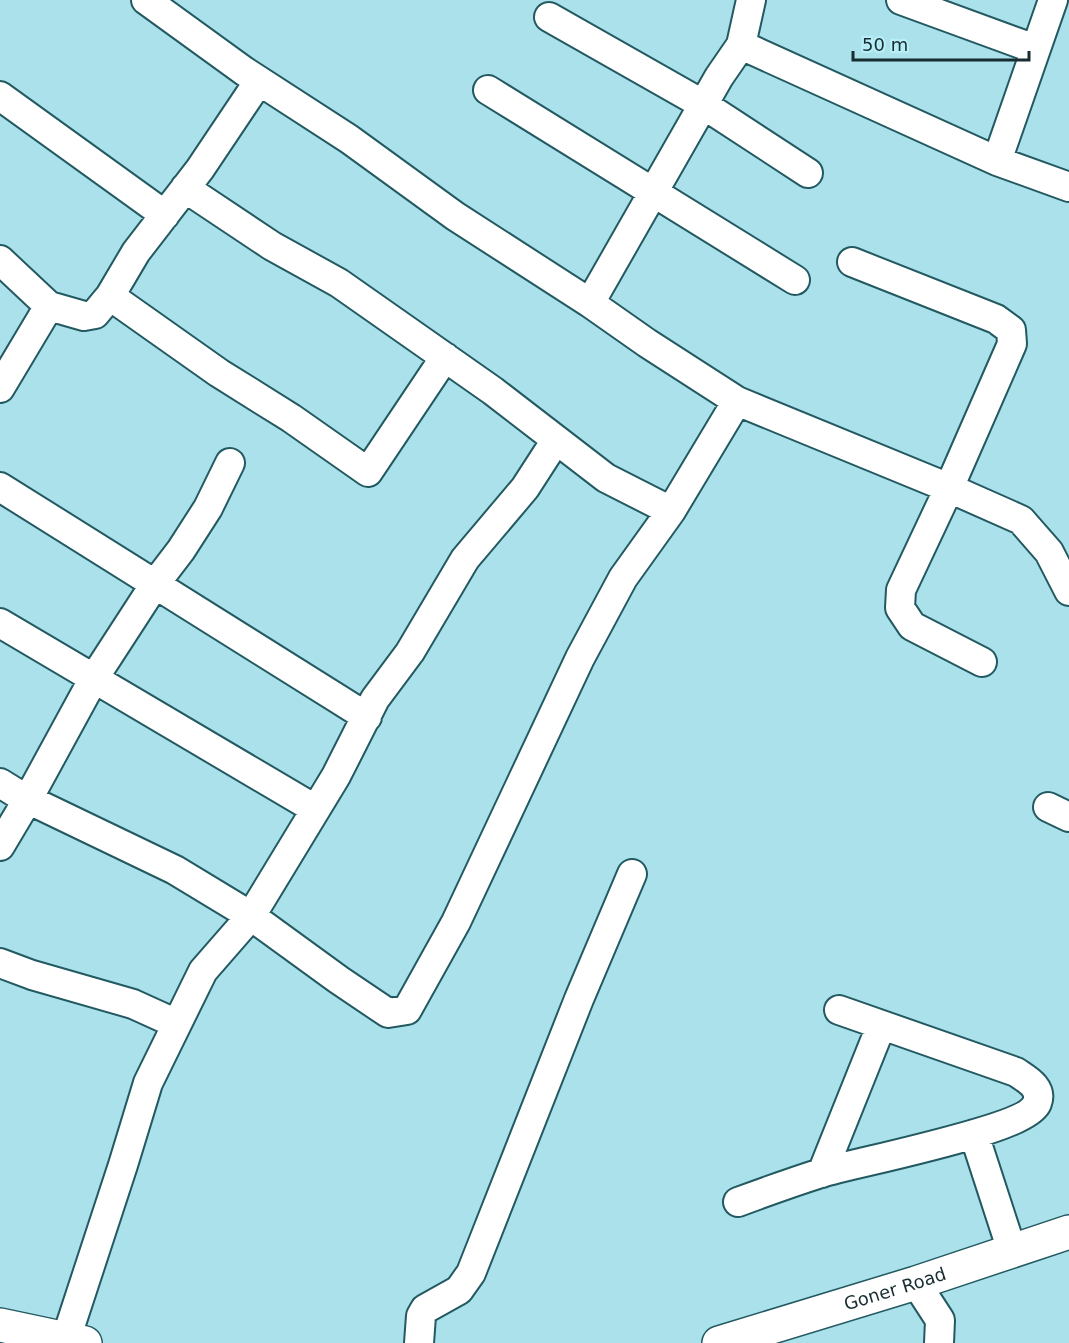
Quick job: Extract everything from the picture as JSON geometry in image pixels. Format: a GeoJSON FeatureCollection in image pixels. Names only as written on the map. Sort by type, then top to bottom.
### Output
{"type":"FeatureCollection","features":[{"type":"Feature","properties":{"kind":"street"},"geometry":{"type":"LineString","coordinates":[[146,0],[259,81],[349,139],[455,216],[737,401],[1021,520],[1049,552],[1069,591]]}},
{"type":"Feature","properties":{"kind":"street"},"geometry":{"type":"LineString","coordinates":[[590,303],[719,77],[741,45],[751,0]]}},
{"type":"Feature","properties":{"kind":"street"},"geometry":{"type":"LineString","coordinates":[[901,0],[1035,49]]}},
{"type":"Feature","properties":{"kind":"street"},"geometry":{"type":"LineString","coordinates":[[997,161],[1053,0]]}},
{"type":"Feature","properties":{"kind":"street"},"geometry":{"type":"LineString","coordinates":[[549,17],[704,105],[808,173]]}},
{"type":"Feature","properties":{"kind":"street"},"geometry":{"type":"LineString","coordinates":[[741,45],[997,161],[1069,187]]}},
{"type":"Feature","properties":{"kind":"street"},"geometry":{"type":"LineString","coordinates":[[0,260],[49,306],[84,316],[95,314],[110,296],[136,252],[185,188],[259,81]]}},
{"type":"Feature","properties":{"kind":"street"},"geometry":{"type":"LineString","coordinates":[[488,90],[795,280]]}},
{"type":"Feature","properties":{"kind":"street"},"geometry":{"type":"LineString","coordinates":[[0,96],[165,215]]}},
{"type":"Feature","properties":{"kind":"street"},"geometry":{"type":"LineString","coordinates":[[185,188],[272,246],[339,283],[493,391],[606,478],[671,512]]}},
{"type":"Feature","properties":{"kind":"street"},"geometry":{"type":"LineString","coordinates":[[852,262],[996,319],[1011,330],[1012,344],[949,488],[901,590],[900,608],[912,626],[982,662]]}},
{"type":"Feature","properties":{"kind":"street"},"geometry":{"type":"LineString","coordinates":[[110,296],[219,373],[291,418],[368,472],[445,357]]}},
{"type":"Feature","properties":{"kind":"street"},"geometry":{"type":"LineString","coordinates":[[0,388],[49,306]]}},
{"type":"Feature","properties":{"kind":"street"},"geometry":{"type":"LineString","coordinates":[[0,783],[28,799],[175,870],[251,916],[339,981],[388,1013],[406,1010],[456,922],[580,658],[623,578],[671,512],[737,401]]}},
{"type":"Feature","properties":{"kind":"street"},"geometry":{"type":"LineString","coordinates":[[0,1325],[75,1341],[148,1083],[203,971],[251,916],[336,776],[375,699],[410,652],[465,559],[525,488],[556,440]]}},
{"type":"Feature","properties":{"kind":"street"},"geometry":{"type":"LineString","coordinates":[[0,846],[94,678],[208,508],[230,464]]}},
{"type":"Feature","properties":{"kind":"street"},"geometry":{"type":"LineString","coordinates":[[0,487],[366,717]]}},
{"type":"Feature","properties":{"kind":"street"},"geometry":{"type":"LineString","coordinates":[[0,623],[315,809]]}},
{"type":"Feature","properties":{"kind":"street"},"geometry":{"type":"LineString","coordinates":[[419,1343],[421,1316],[425,1309],[459,1290],[471,1273],[579,999],[632,874]]}},
{"type":"Feature","properties":{"kind":"street"},"geometry":{"type":"LineString","coordinates":[[0,963],[32,975],[133,1004],[177,1024]]}},
{"type":"Feature","properties":{"kind":"street"},"geometry":{"type":"LineString","coordinates":[[738,1202],[822,1173],[974,1134],[1015,1121],[1030,1113],[1037,1104],[1035,1085],[1016,1072],[839,1010]]}},
{"type":"Feature","properties":{"kind":"street"},"geometry":{"type":"LineString","coordinates":[[822,1173],[881,1026]]}},
{"type":"Feature","properties":{"kind":"street"},"geometry":{"type":"LineString","coordinates":[[974,1134],[1012,1251]]}},
{"type":"Feature","properties":{"kind":"street","name":"Goner Road"},"geometry":{"type":"LineString","coordinates":[[719,1343],[916,1283],[1069,1232]]}},
{"type":"Feature","properties":{"kind":"street"},"geometry":{"type":"LineString","coordinates":[[916,1283],[939,1320],[939,1343]]}}]}
